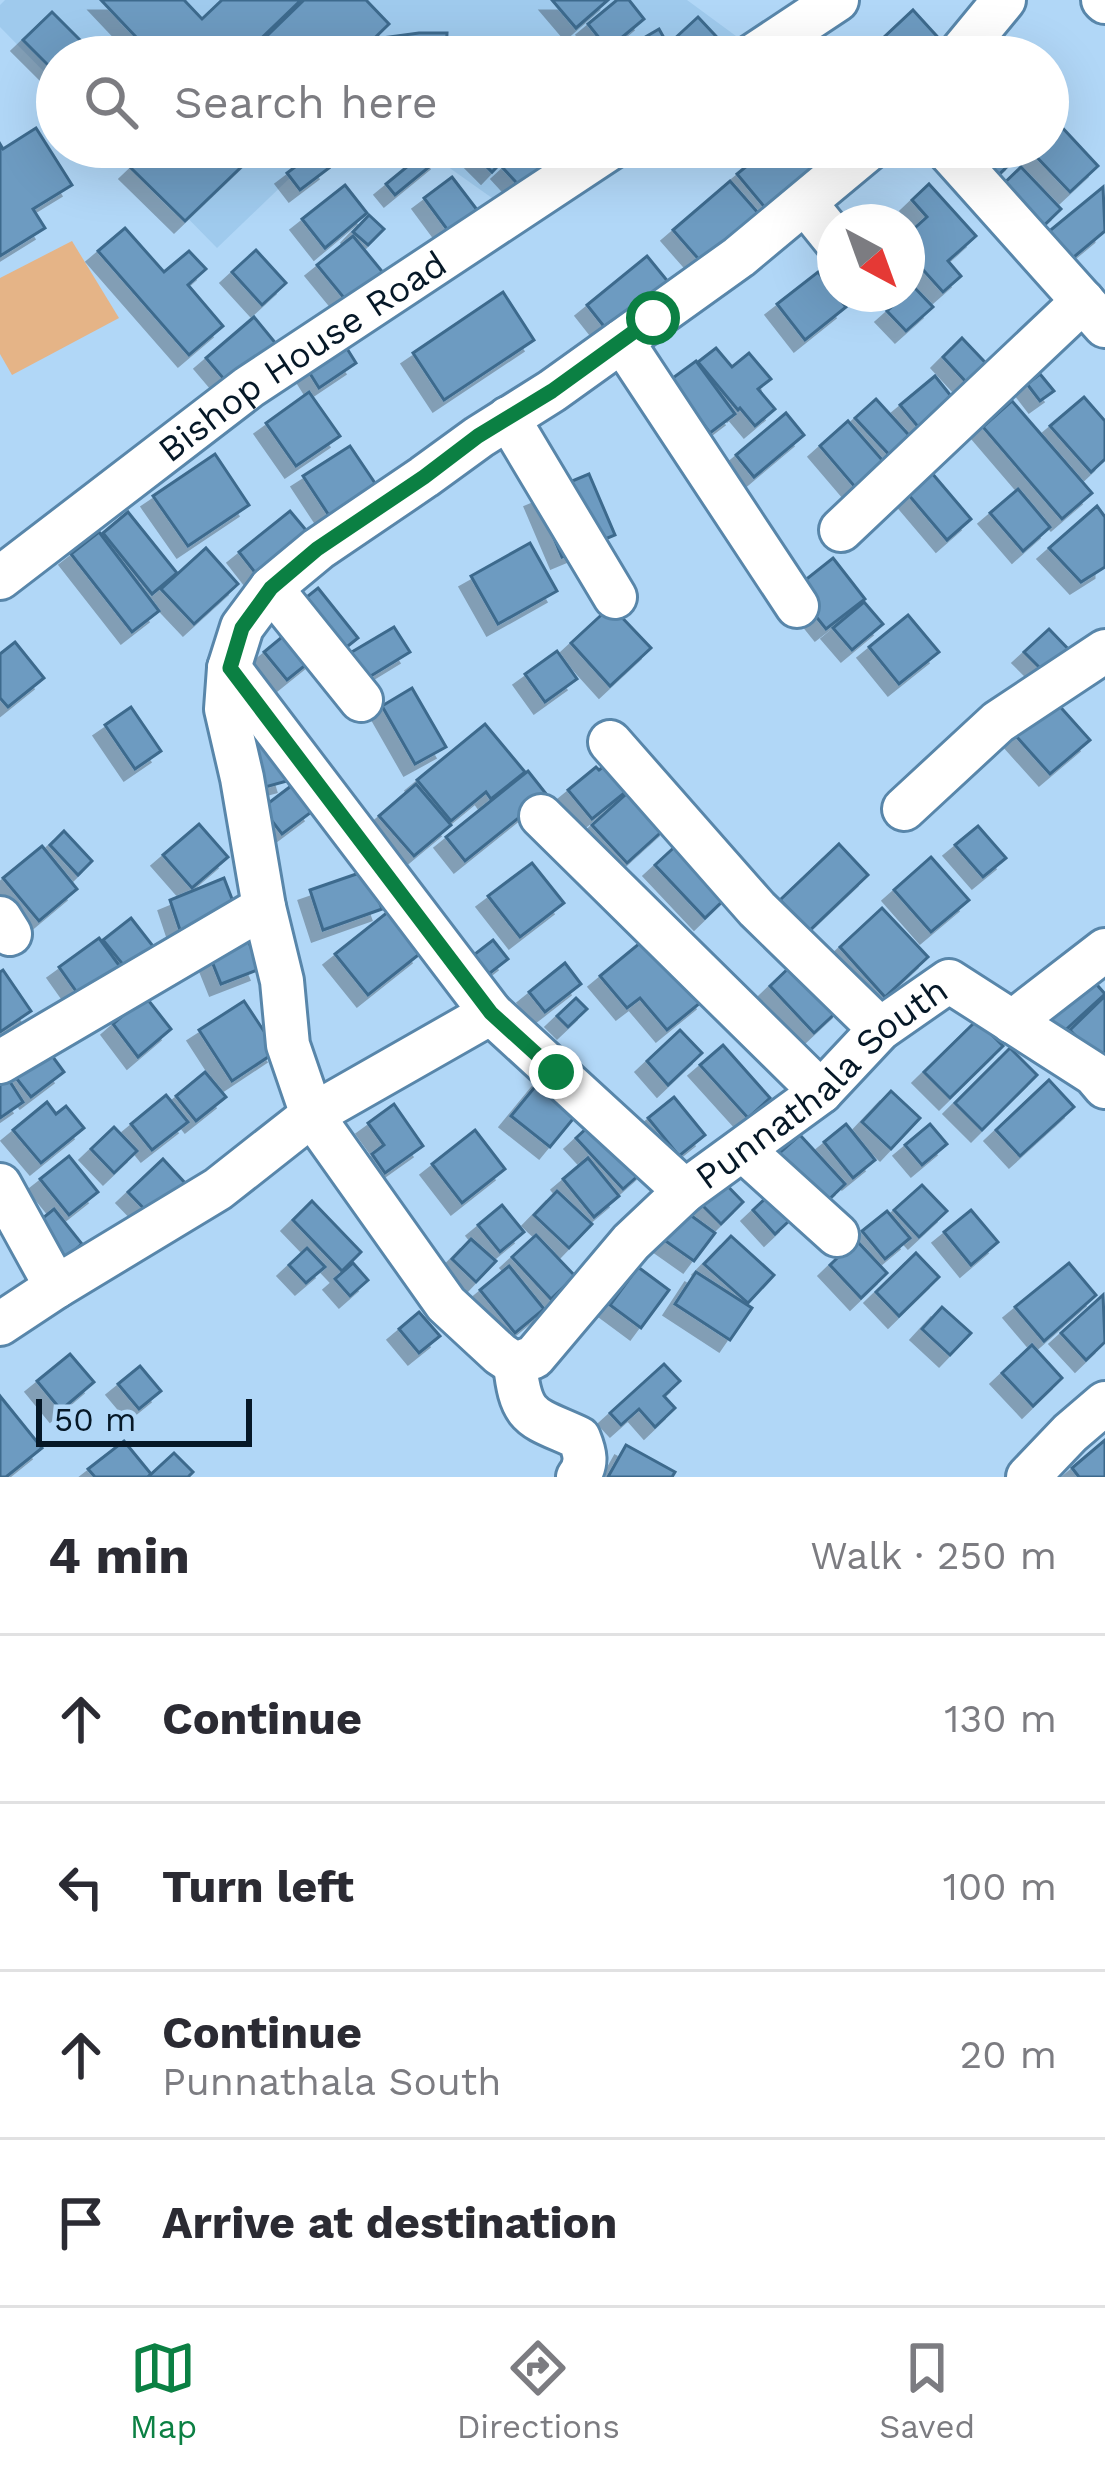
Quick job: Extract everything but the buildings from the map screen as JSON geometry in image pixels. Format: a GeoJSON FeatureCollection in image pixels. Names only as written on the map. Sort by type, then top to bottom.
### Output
{"type":"FeatureCollection","features":[{"type":"Feature","properties":{"kind":"street"},"geometry":{"type":"LineString","coordinates":[[783,36],[837,0]]}},
{"type":"Feature","properties":{"kind":"street"},"geometry":{"type":"LineString","coordinates":[[974,36],[1004,0]]}},
{"type":"Feature","properties":{"kind":"street","name":"Bishop House Road"},"geometry":{"type":"LineString","coordinates":[[2,572],[249,388],[580,168]]}},
{"type":"Feature","properties":{"kind":"street"},"geometry":{"type":"LineString","coordinates":[[515,1364],[446,1304],[312,1115],[288,1045],[282,981],[226,709],[230,668],[242,628],[271,588],[317,549],[739,257],[847,168]]}},
{"type":"Feature","properties":{"kind":"street"},"geometry":{"type":"LineString","coordinates":[[841,530],[1094,314],[964,168]]}},
{"type":"Feature","properties":{"kind":"street"},"geometry":{"type":"LineString","coordinates":[[806,204],[817,218]]}},
{"type":"Feature","properties":{"kind":"street"},"geometry":{"type":"LineString","coordinates":[[622,341],[797,606]]}},
{"type":"Feature","properties":{"kind":"street"},"geometry":{"type":"LineString","coordinates":[[508,418],[615,597]]}},
{"type":"Feature","properties":{"kind":"street"},"geometry":{"type":"LineString","coordinates":[[271,588],[361,700]]}},
{"type":"Feature","properties":{"kind":"street"},"geometry":{"type":"LineString","coordinates":[[904,809],[998,722],[1105,651]]}},
{"type":"Feature","properties":{"kind":"street","name":"Punnathala South"},"geometry":{"type":"LineString","coordinates":[[230,668],[491,1013],[685,1191],[821,1092],[880,1029],[949,981],[1094,1074],[1105,1088]]}},
{"type":"Feature","properties":{"kind":"street"},"geometry":{"type":"LineString","coordinates":[[610,742],[757,909],[880,1029]]}},
{"type":"Feature","properties":{"kind":"street"},"geometry":{"type":"LineString","coordinates":[[542,816],[821,1092]]}},
{"type":"Feature","properties":{"kind":"street"},"geometry":{"type":"LineString","coordinates":[[0,1062],[264,907]]}},
{"type":"Feature","properties":{"kind":"street"},"geometry":{"type":"LineString","coordinates":[[1012,1022],[1105,950]]}},
{"type":"Feature","properties":{"kind":"street"},"geometry":{"type":"LineString","coordinates":[[4,1310],[56,1287],[218,1189],[312,1115],[491,1013]]}},
{"type":"Feature","properties":{"kind":"street"},"geometry":{"type":"LineString","coordinates":[[743,1150],[837,1235]]}},
{"type":"Feature","properties":{"kind":"street"},"geometry":{"type":"LineString","coordinates":[[0,1185],[56,1287]]}},
{"type":"Feature","properties":{"kind":"street"},"geometry":{"type":"LineString","coordinates":[[515,1364],[534,1357],[631,1242],[685,1191]]}},
{"type":"Feature","properties":{"kind":"street"},"geometry":{"type":"LineString","coordinates":[[515,1364],[518,1396],[528,1414],[579,1438],[586,1453],[578,1477]]}},
{"type":"Feature","properties":{"kind":"street"},"geometry":{"type":"LineString","coordinates":[[1028,1477],[1105,1403]]}},
{"type":"Feature","properties":{"kind":"shaded area"},"geometry":{"type":"Polygon","coordinates":[[[5,0],[687,0],[736,36],[36,36],[36,64],[0,27],[0,5],[5,0]]]}},
{"type":"Feature","properties":{"kind":"shaded area"},"geometry":{"type":"Polygon","coordinates":[[[139,168],[300,168],[217,248],[139,168]]]}},
{"type":"Feature","properties":{"kind":"shaded area"},"geometry":{"type":"Polygon","coordinates":[[[450,168],[574,168],[509,210],[450,168]]]}},
{"type":"Feature","properties":{"kind":"shaded area"},"geometry":{"type":"Polygon","coordinates":[[[72,241],[119,318],[12,375],[0,354],[0,278],[72,241]]]}},
{"type":"Feature","properties":{"kind":"route"},"geometry":{"type":"LineString","coordinates":[[556,1072],[491,1013],[230,668],[242,628],[271,588],[317,549],[653,318]]}}]}
